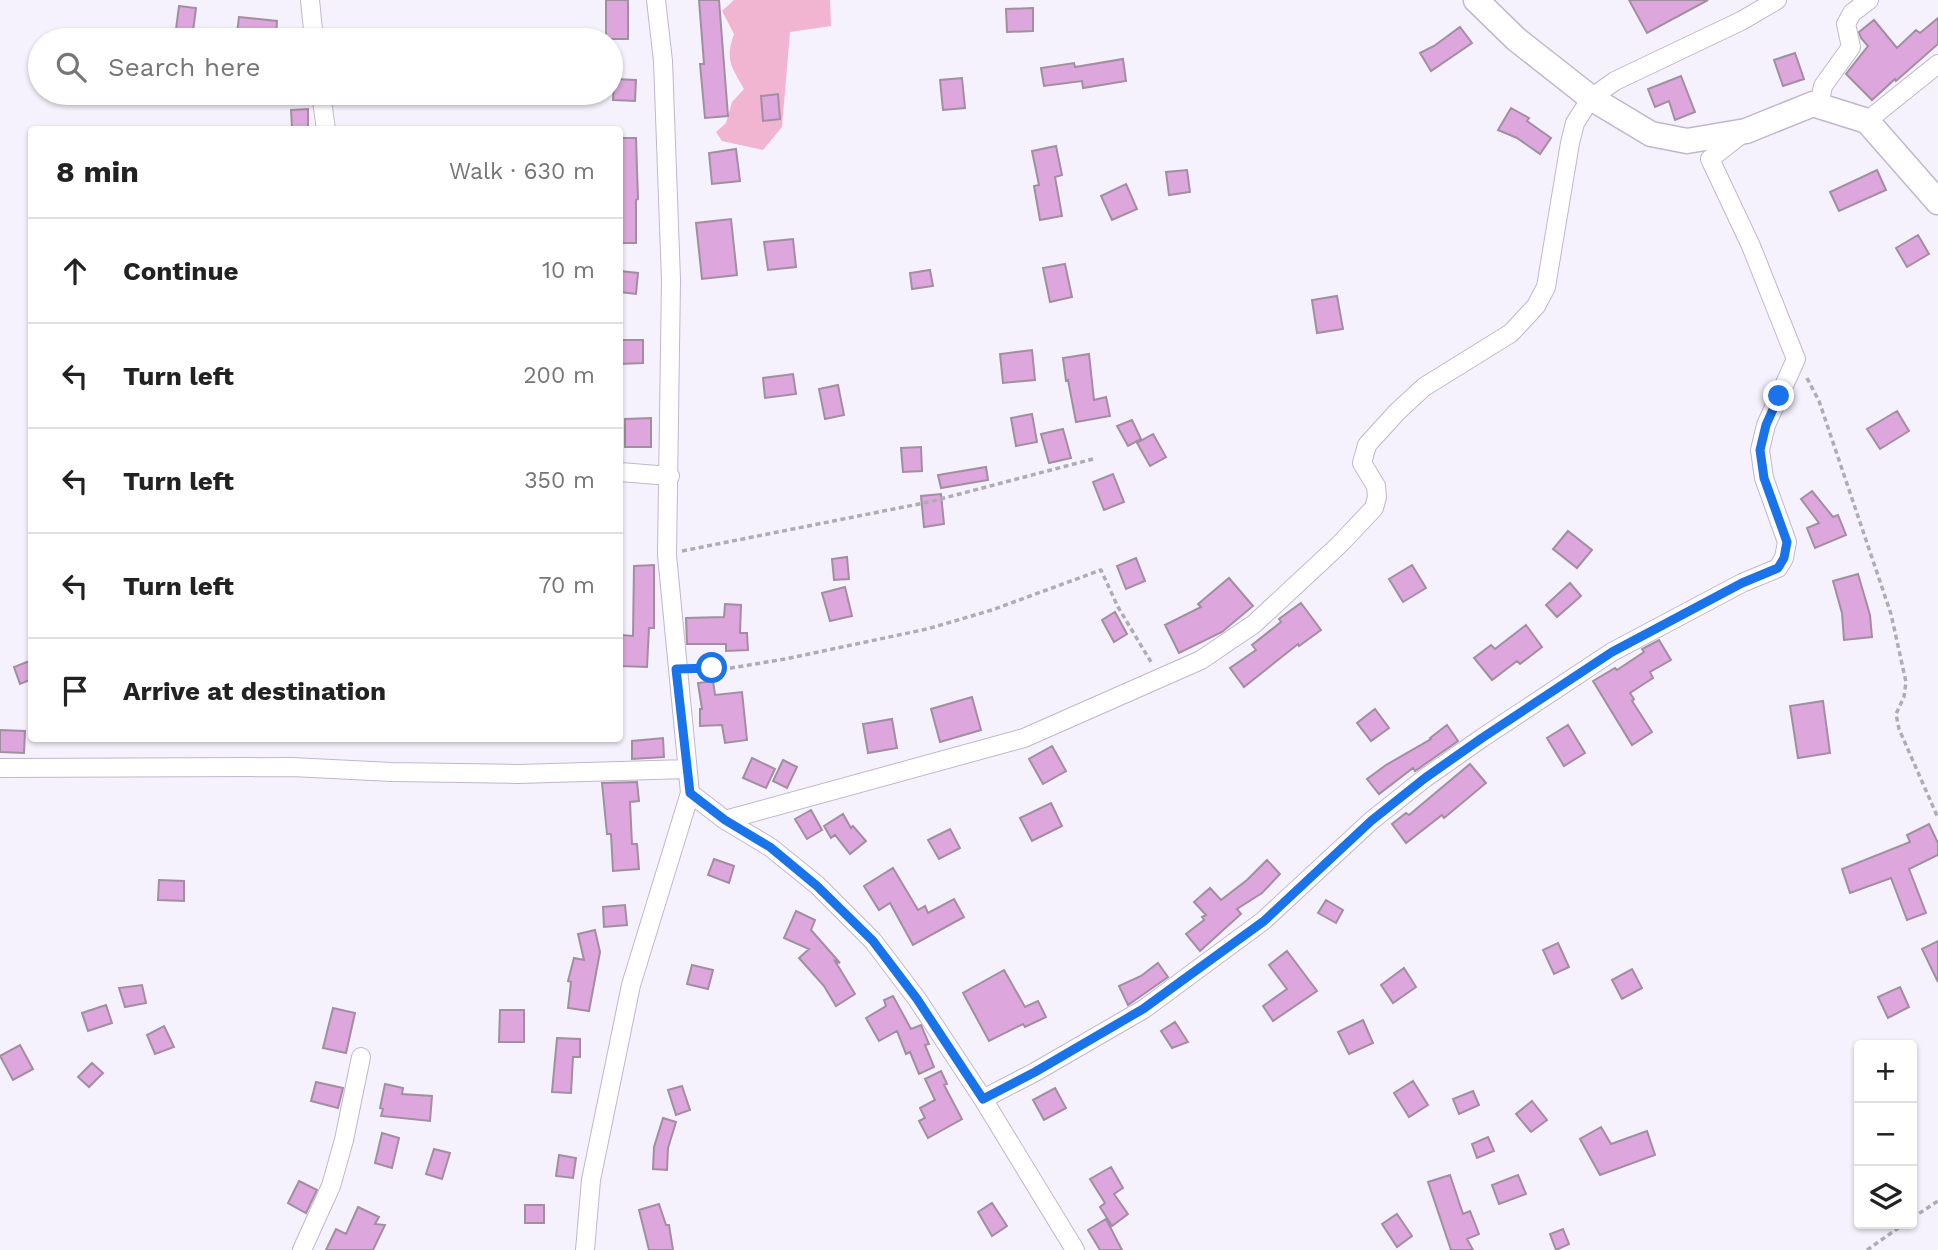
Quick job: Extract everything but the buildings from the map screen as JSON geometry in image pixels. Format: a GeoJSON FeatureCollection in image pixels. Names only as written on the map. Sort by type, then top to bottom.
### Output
{"type":"FeatureCollection","features":[{"type":"Feature","properties":{"kind":"street"},"geometry":{"type":"LineString","coordinates":[[310,0],[313,28]]}},
{"type":"Feature","properties":{"kind":"street"},"geometry":{"type":"LineString","coordinates":[[586,1250],[591,1180],[631,985],[690,793],[667,555],[671,280],[663,61],[656,0]]}},
{"type":"Feature","properties":{"kind":"street"},"geometry":{"type":"LineString","coordinates":[[1476,0],[1516,39],[1591,98],[1651,134],[1687,141],[1746,131],[1813,104],[1867,121],[1935,192]]}},
{"type":"Feature","properties":{"kind":"street"},"geometry":{"type":"LineString","coordinates":[[725,820],[1024,738],[1201,660],[1254,624],[1339,545],[1374,508],[1376,486],[1362,463],[1367,446],[1423,387],[1511,333],[1536,306],[1546,287],[1575,123],[1591,98],[1615,81],[1741,21],[1777,0]]}},
{"type":"Feature","properties":{"kind":"street"},"geometry":{"type":"LineString","coordinates":[[1819,106],[1823,86],[1851,47],[1846,24],[1852,13],[1869,0]]}},
{"type":"Feature","properties":{"kind":"street"},"geometry":{"type":"LineString","coordinates":[[1867,121],[1938,64]]}},
{"type":"Feature","properties":{"kind":"street"},"geometry":{"type":"LineString","coordinates":[[323,105],[325,126]]}},
{"type":"Feature","properties":{"kind":"street"},"geometry":{"type":"LineString","coordinates":[[983,1099],[1143,1009],[1264,921],[1371,821],[1482,738],[1612,652],[1742,583],[1778,568],[1784,558],[1787,542],[1764,478],[1760,450],[1766,425],[1796,359],[1751,246],[1710,159],[1746,131]]}},
{"type":"Feature","properties":{"kind":"street"},"geometry":{"type":"LineString","coordinates":[[623,472],[670,476]]}},
{"type":"Feature","properties":{"kind":"street"},"geometry":{"type":"LineString","coordinates":[[0,768],[292,767],[518,774],[687,769]]}},
{"type":"Feature","properties":{"kind":"street"},"geometry":{"type":"LineString","coordinates":[[690,793],[725,820],[770,847],[817,886],[873,941],[917,999],[983,1099],[1075,1250]]}},
{"type":"Feature","properties":{"kind":"street"},"geometry":{"type":"LineString","coordinates":[[302,1250],[331,1186],[344,1140],[361,1057]]}},
{"type":"Feature","properties":{"kind":"path"},"geometry":{"type":"LineString","coordinates":[[1796,359],[1819,401],[1891,614],[1906,682],[1904,696],[1896,714],[1899,729],[1938,818]]}},
{"type":"Feature","properties":{"kind":"path"},"geometry":{"type":"LineString","coordinates":[[667,555],[929,502],[1093,460]]}},
{"type":"Feature","properties":{"kind":"path"},"geometry":{"type":"LineString","coordinates":[[676,669],[731,668],[758,664],[928,629],[992,610],[1101,570],[1118,607],[1160,678]]}},
{"type":"Feature","properties":{"kind":"path"},"geometry":{"type":"LineString","coordinates":[[1917,1215],[1938,1201]]}},
{"type":"Feature","properties":{"kind":"path"},"geometry":{"type":"LineString","coordinates":[[1867,1250],[1896,1229]]}},
{"type":"Feature","properties":{"kind":"shaded area"},"geometry":{"type":"Polygon","coordinates":[[[734,0],[830,0],[831,26],[790,32],[782,127],[763,150],[722,141],[716,132],[726,123],[732,102],[744,89],[731,63],[730,50],[734,34],[722,11],[734,0]],[[778,94],[761,96],[763,120],[780,119],[778,94]]]}},
{"type":"Feature","properties":{"kind":"route"},"geometry":{"type":"LineString","coordinates":[[712,668],[676,669],[690,793],[725,820],[770,847],[817,886],[873,941],[917,999],[983,1099],[1143,1009],[1264,921],[1371,821],[1482,738],[1612,652],[1742,583],[1778,568],[1784,558],[1787,542],[1764,478],[1760,450],[1766,425],[1779,396]]}}]}
